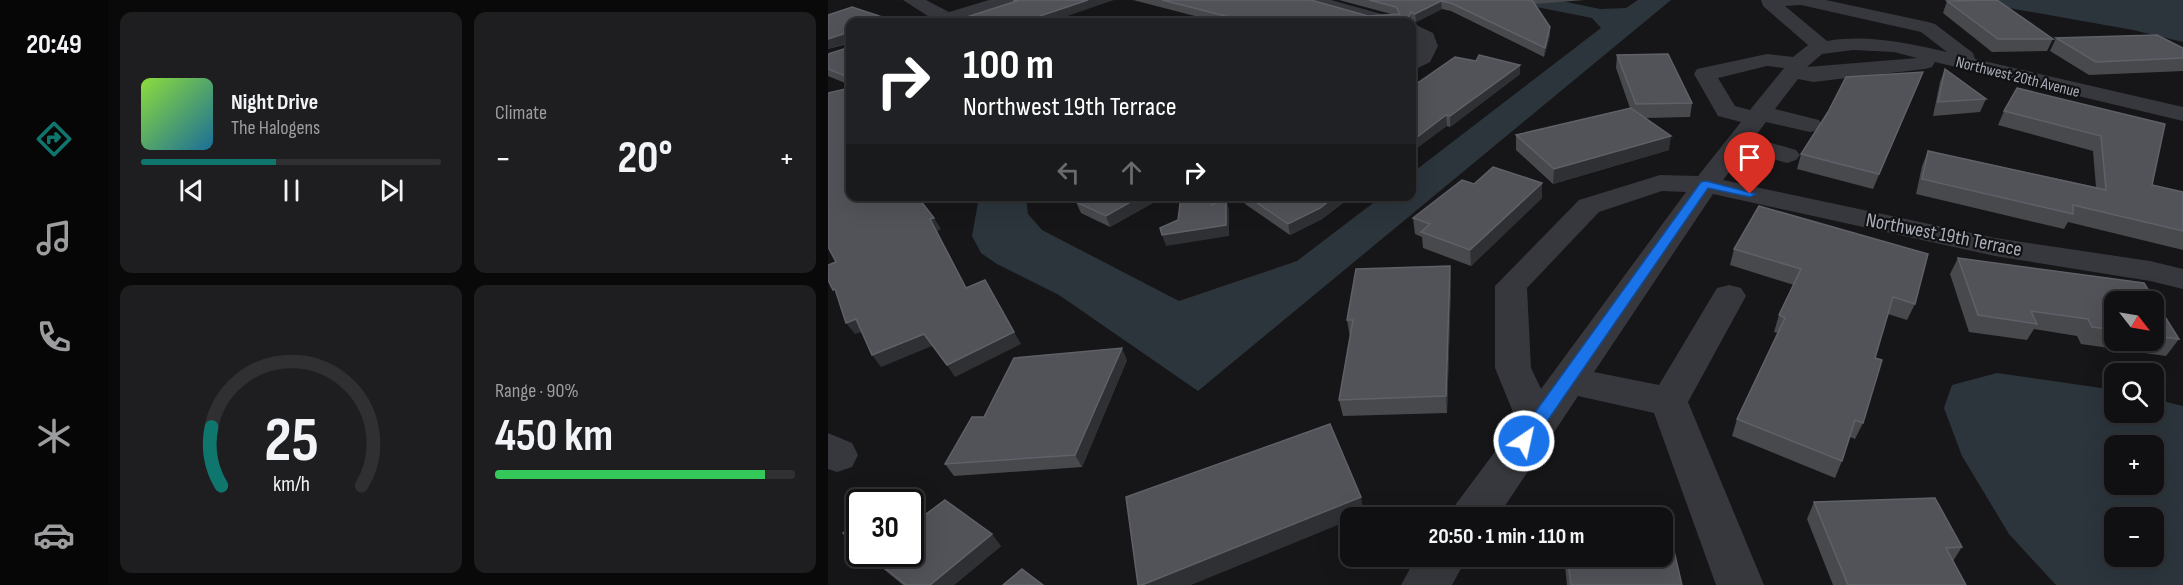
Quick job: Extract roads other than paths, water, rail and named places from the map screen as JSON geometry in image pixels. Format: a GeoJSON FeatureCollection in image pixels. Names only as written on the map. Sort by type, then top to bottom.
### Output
{"type":"FeatureCollection","features":[{"type":"Feature","properties":{"kind":"street"},"geometry":{"type":"LineString","coordinates":[[912,0],[939,18]]}},
{"type":"Feature","properties":{"kind":"street"},"geometry":{"type":"LineString","coordinates":[[952,18],[1008,0]]}},
{"type":"Feature","properties":{"kind":"street"},"geometry":{"type":"LineString","coordinates":[[1311,0],[1375,18]]}},
{"type":"Feature","properties":{"kind":"street"},"geometry":{"type":"LineString","coordinates":[[1817,57],[1769,2],[1801,0],[1928,28],[1979,67]]}},
{"type":"Feature","properties":{"kind":"street"},"geometry":{"type":"LineString","coordinates":[[1416,32],[1426,37],[1429,45],[1427,53],[1416,63]]}},
{"type":"Feature","properties":{"kind":"street","name":"Northwest 20th Avenue"},"geometry":{"type":"LineString","coordinates":[[1817,57],[1910,48],[1979,67],[2046,94],[2132,102],[2172,111]]}},
{"type":"Feature","properties":{"kind":"street"},"geometry":{"type":"LineString","coordinates":[[1817,57],[1813,75],[1954,61]]}},
{"type":"Feature","properties":{"kind":"street"},"geometry":{"type":"LineString","coordinates":[[1480,507],[1566,380],[1706,184],[1751,124],[1817,57]]}},
{"type":"Feature","properties":{"kind":"street"},"geometry":{"type":"LineString","coordinates":[[1787,155],[1751,124],[1726,111],[1705,74],[1767,60],[1817,57]]}},
{"type":"Feature","properties":{"kind":"street"},"geometry":{"type":"LineString","coordinates":[[2172,111],[2176,90]]}},
{"type":"Feature","properties":{"kind":"street"},"geometry":{"type":"LineString","coordinates":[[2121,125],[2132,102]]}},
{"type":"Feature","properties":{"kind":"street"},"geometry":{"type":"LineString","coordinates":[[1751,124],[1810,125]]}},
{"type":"Feature","properties":{"kind":"street","name":"Northwest 19th Terrace"},"geometry":{"type":"LineString","coordinates":[[1538,422],[1513,369],[1511,286],[1589,206],[1660,183],[1706,184],[1995,247],[2150,271],[2183,279]]}},
{"type":"Feature","properties":{"kind":"street"},"geometry":{"type":"LineString","coordinates":[[1669,402],[1729,296]]}},
{"type":"Feature","properties":{"kind":"street"},"geometry":{"type":"LineString","coordinates":[[1566,380],[1669,402]]}},
{"type":"Feature","properties":{"kind":"street"},"geometry":{"type":"LineString","coordinates":[[1669,402],[1740,585]]}},
{"type":"Feature","properties":{"kind":"street"},"geometry":{"type":"LineString","coordinates":[[1425,585],[1437,567]]}}]}
